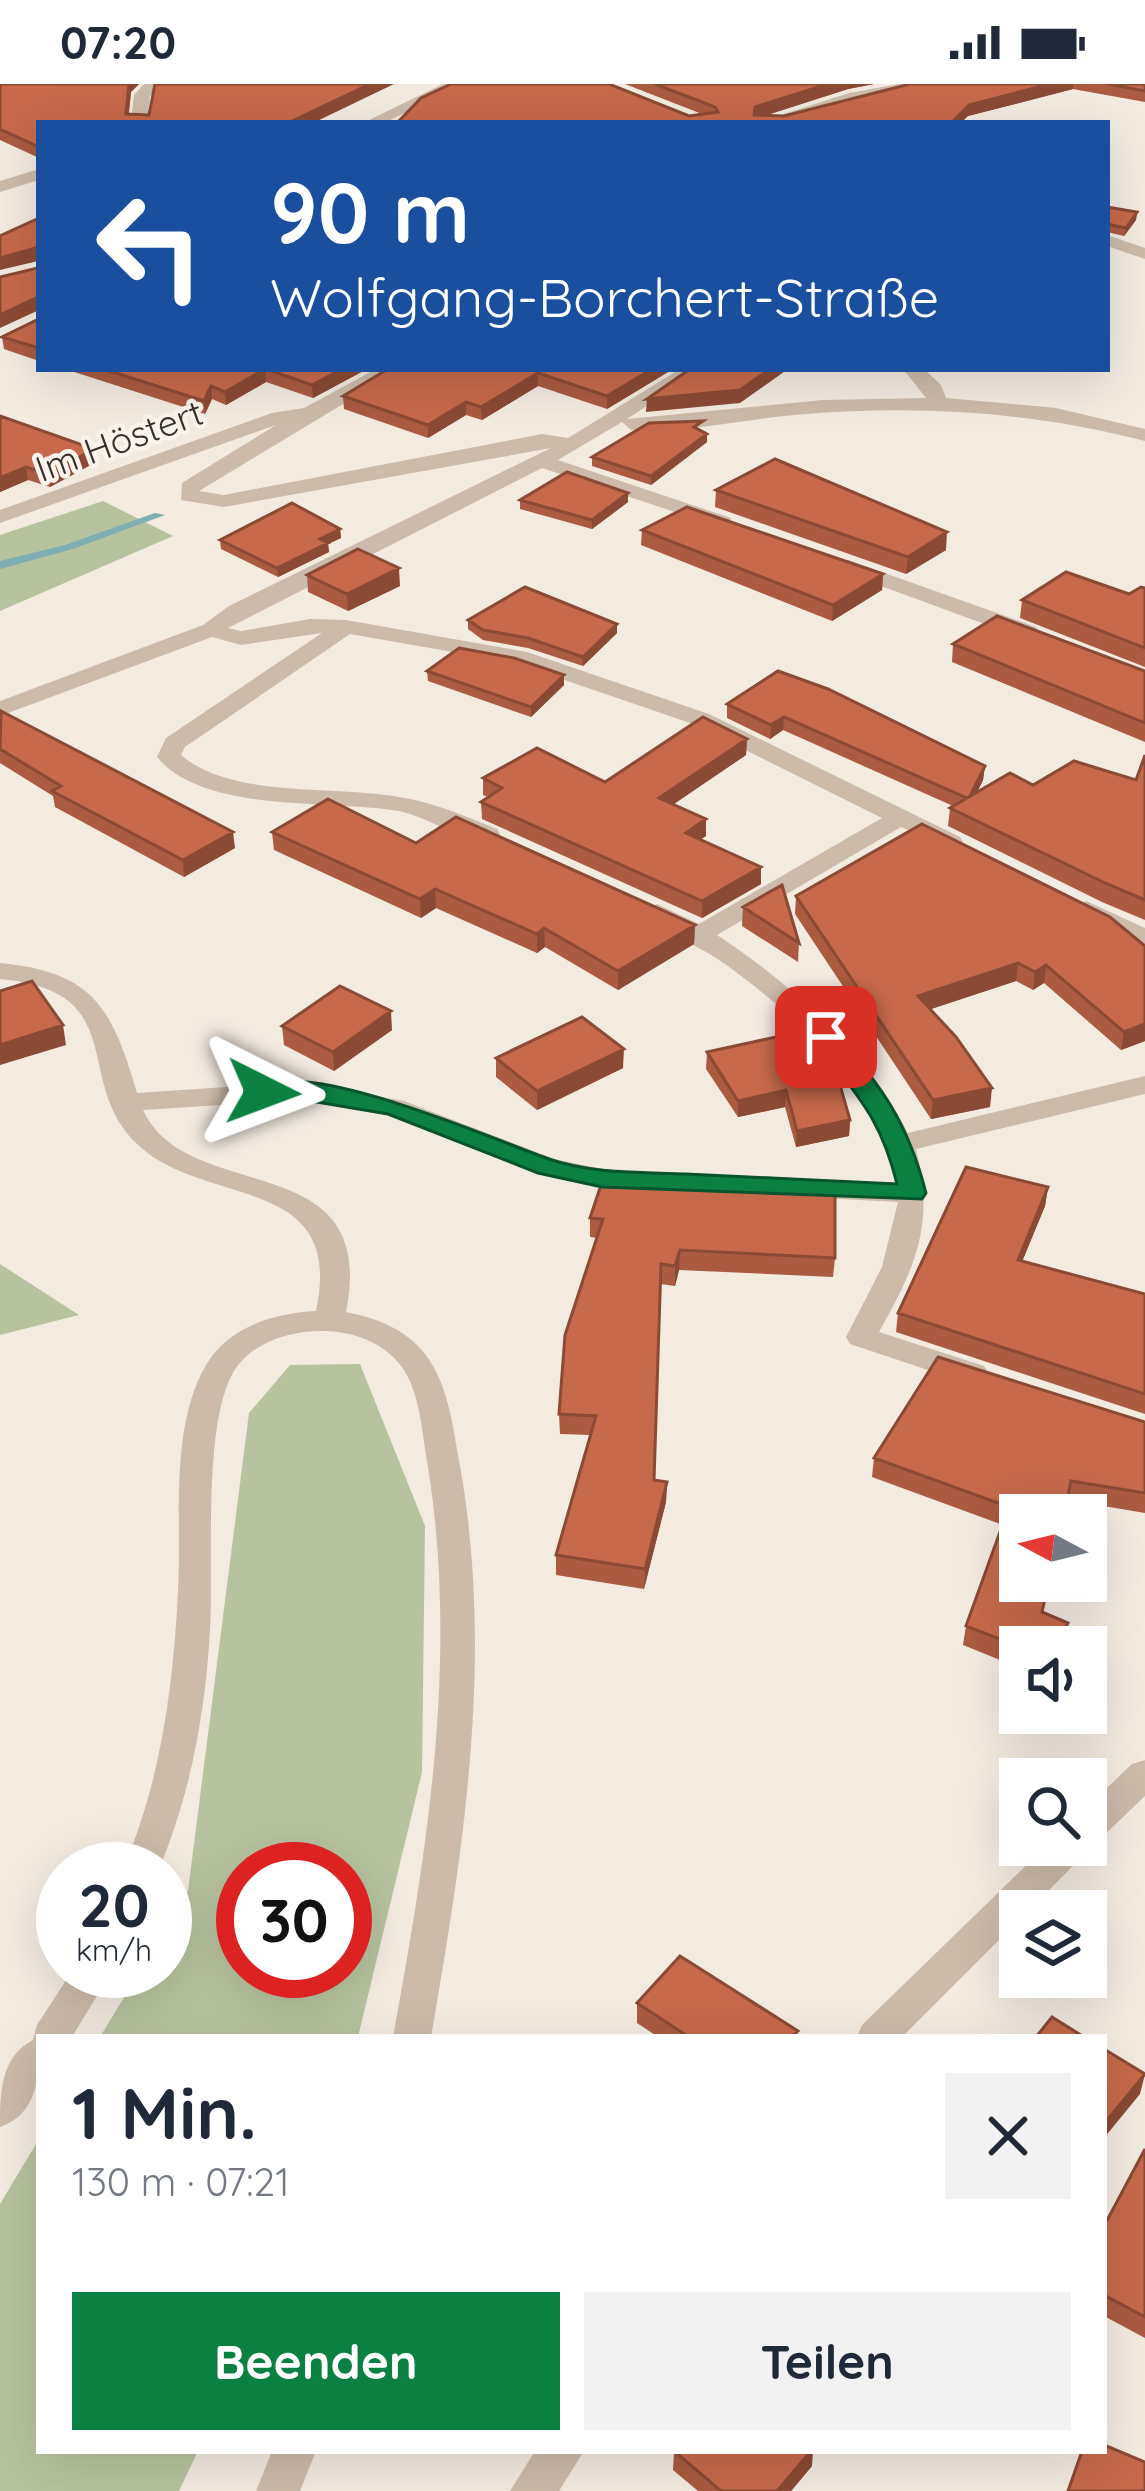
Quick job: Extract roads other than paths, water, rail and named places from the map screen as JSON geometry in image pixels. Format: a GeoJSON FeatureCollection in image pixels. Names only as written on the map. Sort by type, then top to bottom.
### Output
{"type":"FeatureCollection","features":[{"type":"Feature","properties":{"kind":"street"},"geometry":{"type":"LineString","coordinates":[[139,120],[142,95],[153,84]]}},
{"type":"Feature","properties":{"kind":"street"},"geometry":{"type":"LineString","coordinates":[[378,120],[456,84]]}},
{"type":"Feature","properties":{"kind":"street"},"geometry":{"type":"LineString","coordinates":[[774,120],[855,96],[928,84]]}},
{"type":"Feature","properties":{"kind":"street"},"geometry":{"type":"LineString","coordinates":[[0,187],[36,175]]}},
{"type":"Feature","properties":{"kind":"street"},"geometry":{"type":"LineString","coordinates":[[1110,241],[1145,254]]}},
{"type":"Feature","properties":{"kind":"street","name":"Im Höstert"},"geometry":{"type":"LineString","coordinates":[[0,517],[280,418],[309,413],[386,372]]}},
{"type":"Feature","properties":{"kind":"street"},"geometry":{"type":"LineString","coordinates":[[0,709],[212,629],[237,611],[613,423],[689,372]]}},
{"type":"Feature","properties":{"kind":"street"},"geometry":{"type":"LineString","coordinates":[[917,372],[934,389],[938,404]]}},
{"type":"Feature","properties":{"kind":"street"},"geometry":{"type":"LineString","coordinates":[[613,423],[642,426],[782,410],[938,404],[1090,417],[1145,435]]}},
{"type":"Feature","properties":{"kind":"street"},"geometry":{"type":"LineString","coordinates":[[309,413],[208,473],[189,487],[188,496],[245,498],[542,440],[572,445]]}},
{"type":"Feature","properties":{"kind":"street"},"geometry":{"type":"LineString","coordinates":[[542,461],[746,530]]}},
{"type":"Feature","properties":{"kind":"street"},"geometry":{"type":"LineString","coordinates":[[832,561],[1045,639]]}},
{"type":"Feature","properties":{"kind":"street"},"geometry":{"type":"LineString","coordinates":[[212,629],[241,638],[310,626],[346,627],[519,657],[681,712],[980,856]]}},
{"type":"Feature","properties":{"kind":"street"},"geometry":{"type":"LineString","coordinates":[[346,627],[174,743],[169,757],[176,768],[229,787],[401,804],[503,840]]}},
{"type":"Feature","properties":{"kind":"street"},"geometry":{"type":"LineString","coordinates":[[703,933],[901,817]]}},
{"type":"Feature","properties":{"kind":"street"},"geometry":{"type":"LineString","coordinates":[[623,896],[703,933],[826,1037],[871,1089],[900,1144],[913,1193],[898,1270],[861,1337],[1013,1386]]}},
{"type":"Feature","properties":{"kind":"street"},"geometry":{"type":"LineString","coordinates":[[1060,896],[1143,935]]}},
{"type":"Feature","properties":{"kind":"street"},"geometry":{"type":"LineString","coordinates":[[0,971],[65,985],[93,1005],[112,1047],[126,1103],[145,1138],[174,1156],[281,1192],[316,1220],[337,1266],[330,1319]]}},
{"type":"Feature","properties":{"kind":"street"},"geometry":{"type":"LineString","coordinates":[[900,1144],[1145,1085]]}},
{"type":"Feature","properties":{"kind":"street"},"geometry":{"type":"LineString","coordinates":[[126,1103],[299,1091],[394,1107],[547,1168],[602,1178],[913,1193]]}},
{"type":"Feature","properties":{"kind":"street"},"geometry":{"type":"LineString","coordinates":[[150,1842],[176,1758],[193,1656],[202,1435],[218,1371],[236,1349],[261,1333],[296,1322],[330,1319],[386,1336],[413,1358],[430,1393],[450,1486],[459,1668],[447,1843],[413,2034]]}},
{"type":"Feature","properties":{"kind":"street"},"geometry":{"type":"LineString","coordinates":[[1107,1810],[1145,1774]]}},
{"type":"Feature","properties":{"kind":"street"},"geometry":{"type":"LineString","coordinates":[[879,2034],[1050,1866]]}},
{"type":"Feature","properties":{"kind":"street"},"geometry":{"type":"LineString","coordinates":[[53,2034],[76,1998]]}},
{"type":"Feature","properties":{"kind":"street"},"geometry":{"type":"LineString","coordinates":[[0,2110],[36,2059]]}},
{"type":"Feature","properties":{"kind":"street"},"geometry":{"type":"LineString","coordinates":[[278,2491],[293,2454]]}},
{"type":"Feature","properties":{"kind":"street"},"geometry":{"type":"LineString","coordinates":[[532,2491],[560,2454]]}},
{"type":"Feature","properties":{"kind":"waterway"},"geometry":{"type":"LineString","coordinates":[[0,565],[159,515]]}}]}
